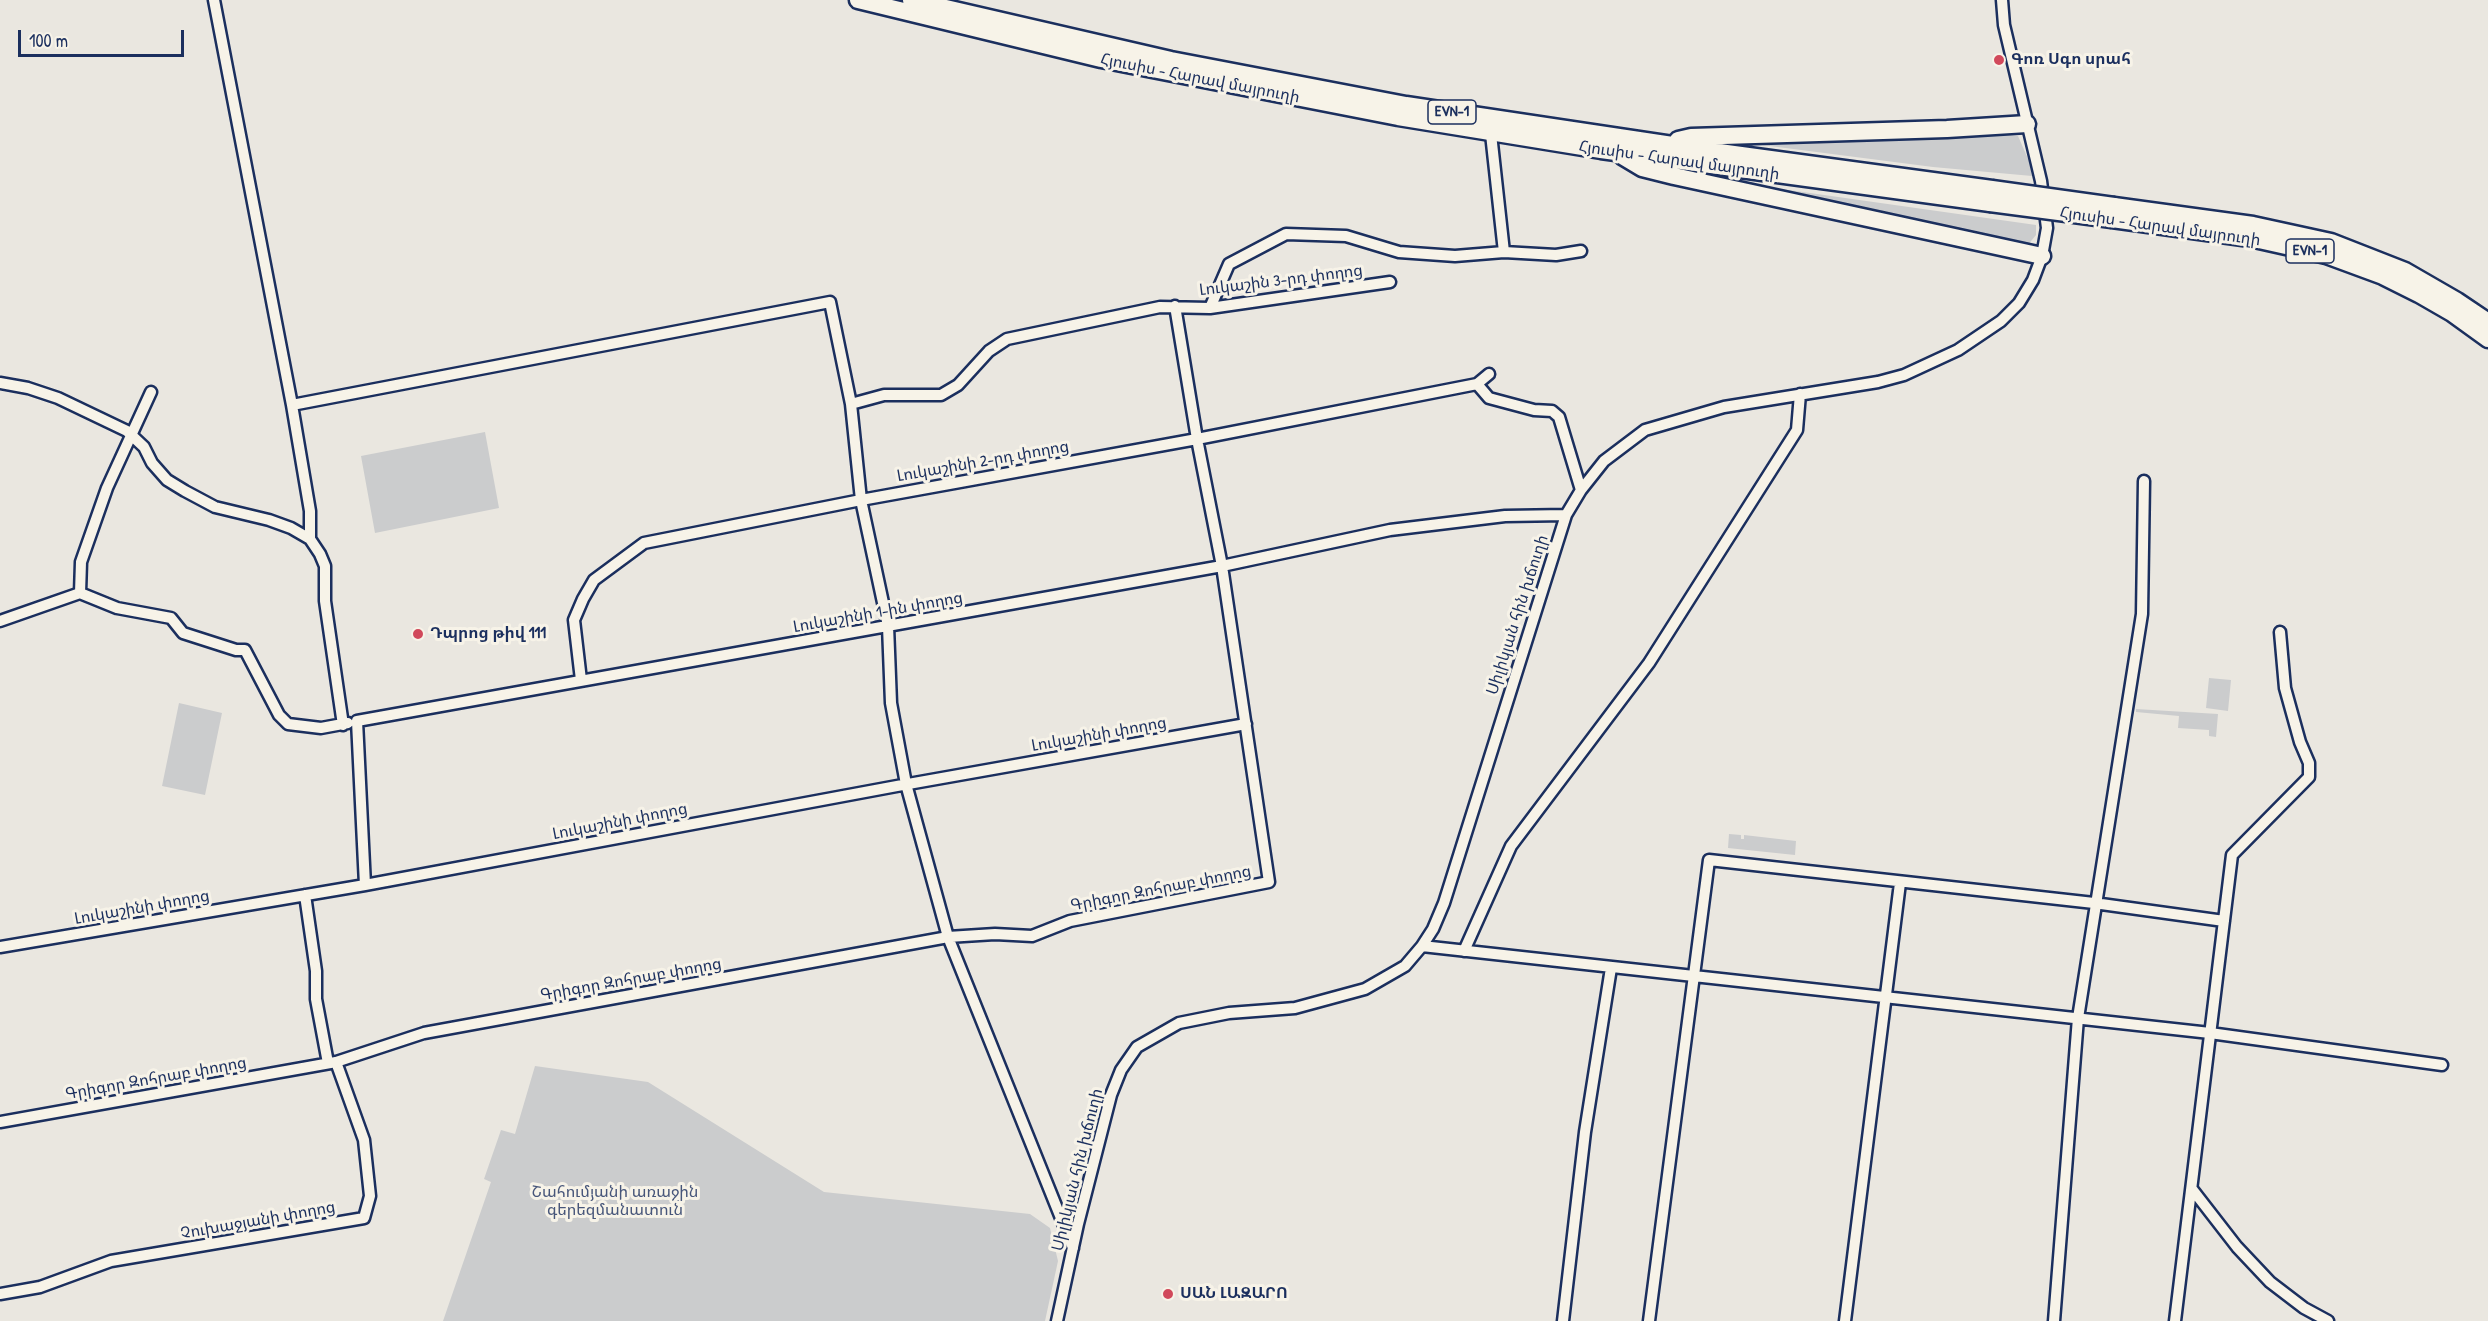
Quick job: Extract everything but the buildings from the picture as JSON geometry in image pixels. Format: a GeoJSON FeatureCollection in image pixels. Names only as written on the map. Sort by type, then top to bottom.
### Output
{"type":"FeatureCollection","features":[{"type":"Feature","properties":{"kind":"highway","name":"Հյուսիս - Հարավ մայրուղի"},"geometry":{"type":"LineString","coordinates":[[858,0],[1144,68],[1491,134],[2136,216],[2253,225],[2331,243],[2405,271],[2488,322]]}},
{"type":"Feature","properties":{"kind":"highway","name":"Հյուսիս - Հարավ մայրուղի"},"geometry":{"type":"LineString","coordinates":[[911,0],[1036,30],[1245,75],[1406,105],[1991,196]]}},
{"type":"Feature","properties":{"kind":"highway"},"geometry":{"type":"LineString","coordinates":[[1660,143],[1691,137],[1947,129],[2027,124]]}},
{"type":"Feature","properties":{"kind":"highway"},"geometry":{"type":"LineString","coordinates":[[1613,151],[1642,168],[2042,256]]}},
{"type":"Feature","properties":{"kind":"highway","name":"Հյուսիս - Հարավ մայրուղի"},"geometry":{"type":"LineString","coordinates":[[2136,216],[2326,255],[2383,276],[2419,294],[2452,313],[2488,339]]}},
{"type":"Feature","properties":{"kind":"street"},"geometry":{"type":"LineString","coordinates":[[214,0],[292,405],[310,511],[310,539]]}},
{"type":"Feature","properties":{"kind":"street","name":"Սիլիկյան հին խճուղի"},"geometry":{"type":"LineString","coordinates":[[1057,1321],[1111,1095],[1121,1070],[1137,1047],[1179,1023],[1229,1013],[1295,1008],[1365,989],[1405,966],[1422,946],[1444,903],[1566,514],[1604,461],[1645,430],[1724,407],[1878,382],[1904,375],[1958,350],[2001,321],[2019,303],[2033,280],[2042,256],[2047,228],[2041,181],[2004,25],[2002,0]]}},
{"type":"Feature","properties":{"kind":"street"},"geometry":{"type":"LineString","coordinates":[[1491,134],[1504,252]]}},
{"type":"Feature","properties":{"kind":"street"},"geometry":{"type":"LineString","coordinates":[[1210,308],[1229,264],[1286,234],[1346,236],[1399,252],[1455,256],[1504,252],[1556,255],[1581,251]]}},
{"type":"Feature","properties":{"kind":"street","name":"Լուկաշին 3-րդ փողոց"},"geometry":{"type":"LineString","coordinates":[[851,404],[884,395],[941,395],[958,385],[988,351],[1007,339],[1175,306],[1210,308],[1390,282]]}},
{"type":"Feature","properties":{"kind":"street"},"geometry":{"type":"LineString","coordinates":[[292,405],[830,302],[851,404],[861,500],[888,626],[891,703],[906,784],[948,937],[1073,1248]]}},
{"type":"Feature","properties":{"kind":"street"},"geometry":{"type":"LineString","coordinates":[[1175,306],[1197,439],[1222,566],[1246,724]]}},
{"type":"Feature","properties":{"kind":"street","name":"Լուկաշինի 2-րդ փողոց"},"geometry":{"type":"LineString","coordinates":[[581,680],[573,620],[594,580],[644,543],[1477,384],[1489,374]]}},
{"type":"Feature","properties":{"kind":"street"},"geometry":{"type":"LineString","coordinates":[[0,383],[28,388],[58,398],[130,434],[144,447],[152,463],[167,480],[215,507],[280,524],[310,539],[325,566],[325,601],[344,725]]}},
{"type":"Feature","properties":{"kind":"street"},"geometry":{"type":"LineString","coordinates":[[1477,384],[1489,398],[1534,410],[1552,411],[1559,417],[1581,490]]}},
{"type":"Feature","properties":{"kind":"street"},"geometry":{"type":"LineString","coordinates":[[0,621],[80,593],[81,562],[107,488],[151,392]]}},
{"type":"Feature","properties":{"kind":"street"},"geometry":{"type":"LineString","coordinates":[[1464,951],[1511,846],[1649,663],[1797,430],[1800,394]]}},
{"type":"Feature","properties":{"kind":"street"},"geometry":{"type":"LineString","coordinates":[[2054,1321],[2078,1018],[2094,903],[2142,614],[2144,481]]}},
{"type":"Feature","properties":{"kind":"street","name":"Լուկաշինի 1-ին փողոց"},"geometry":{"type":"LineString","coordinates":[[80,593],[117,608],[171,618],[183,633],[236,650],[245,650],[279,715],[288,724],[321,728],[1222,566],[1390,530],[1505,516],[1566,514]]}},
{"type":"Feature","properties":{"kind":"street"},"geometry":{"type":"LineString","coordinates":[[2175,1321],[2232,855],[2309,777],[2309,763],[2300,742],[2285,688],[2280,632]]}},
{"type":"Feature","properties":{"kind":"street"},"geometry":{"type":"LineString","coordinates":[[357,721],[365,885]]}},
{"type":"Feature","properties":{"kind":"street","name":"Լուկաշինի փողոց"},"geometry":{"type":"LineString","coordinates":[[0,947],[365,885],[906,784],[1246,724]]}},
{"type":"Feature","properties":{"kind":"street","name":"Գրիգոր Զոհրաբ փողոց"},"geometry":{"type":"LineString","coordinates":[[0,1122],[332,1062],[424,1033],[948,937],[995,934],[1032,936],[1070,921],[1269,882],[1246,724]]}},
{"type":"Feature","properties":{"kind":"street"},"geometry":{"type":"LineString","coordinates":[[1649,1321],[1696,978],[1709,860],[2094,903],[2224,921]]}},
{"type":"Feature","properties":{"kind":"street"},"geometry":{"type":"LineString","coordinates":[[1845,1321],[1900,883]]}},
{"type":"Feature","properties":{"kind":"street","name":"Չուխաջյանի փողոց"},"geometry":{"type":"LineString","coordinates":[[0,1294],[40,1287],[111,1261],[364,1218],[369,1196],[364,1140],[332,1062],[316,999],[316,971],[305,895]]}},
{"type":"Feature","properties":{"kind":"street"},"geometry":{"type":"LineString","coordinates":[[1422,946],[2210,1033],[2442,1065]]}},
{"type":"Feature","properties":{"kind":"street"},"geometry":{"type":"LineString","coordinates":[[1563,1321],[1585,1132],[1611,968]]}},
{"type":"Feature","properties":{"kind":"street"},"geometry":{"type":"LineString","coordinates":[[2192,1189],[2237,1247],[2270,1282],[2304,1308],[2328,1321]]}},
{"type":"Feature","properties":{"kind":"green space"},"geometry":{"type":"Polygon","coordinates":[[[1995,133],[2018,136],[2029,161],[2032,176],[1933,167],[1739,142],[1995,133]]]}},
{"type":"Feature","properties":{"kind":"green space"},"geometry":{"type":"Polygon","coordinates":[[[1718,180],[2036,225],[2036,235],[2027,246],[1718,180]]]}},
{"type":"Feature","properties":{"kind":"green space"},"geometry":{"type":"Polygon","coordinates":[[[485,432],[499,508],[375,533],[361,456],[485,432]]]}},
{"type":"Feature","properties":{"kind":"green space"},"geometry":{"type":"Polygon","coordinates":[[[2209,678],[2231,680],[2228,711],[2206,708],[2209,678]]]}},
{"type":"Feature","properties":{"kind":"green space"},"geometry":{"type":"Polygon","coordinates":[[[179,703],[222,713],[205,795],[162,786],[179,703]]]}},
{"type":"Feature","properties":{"kind":"green space"},"geometry":{"type":"Polygon","coordinates":[[[2136,709],[2218,714],[2216,737],[2209,736],[2209,730],[2178,728],[2179,716],[2136,712],[2136,709]]]}},
{"type":"Feature","properties":{"kind":"green space"},"geometry":{"type":"Polygon","coordinates":[[[1729,834],[1741,835],[1741,839],[1744,839],[1744,835],[1796,841],[1795,855],[1728,848],[1729,834]]]}},
{"type":"Feature","properties":{"kind":"green space","name":"Շահումյանի առաջին գերեզմանատուն"},"geometry":{"type":"Polygon","coordinates":[[[535,1066],[648,1082],[824,1192],[1030,1214],[1050,1228],[1058,1261],[1045,1321],[443,1321],[491,1182],[484,1179],[501,1130],[515,1134],[535,1066]]]}},
{"type":"Feature","properties":{"kind":"place","name":"Գոռ Սգո սրահ"},"geometry":{"type":"Point","coordinates":[1999,60]}},
{"type":"Feature","properties":{"kind":"place","name":"Դպրոց թիվ 111"},"geometry":{"type":"Point","coordinates":[418,634]}},
{"type":"Feature","properties":{"kind":"place","name":"ՍԱՆ ԼԱԶԱՐՈ"},"geometry":{"type":"Point","coordinates":[1168,1294]}}]}
